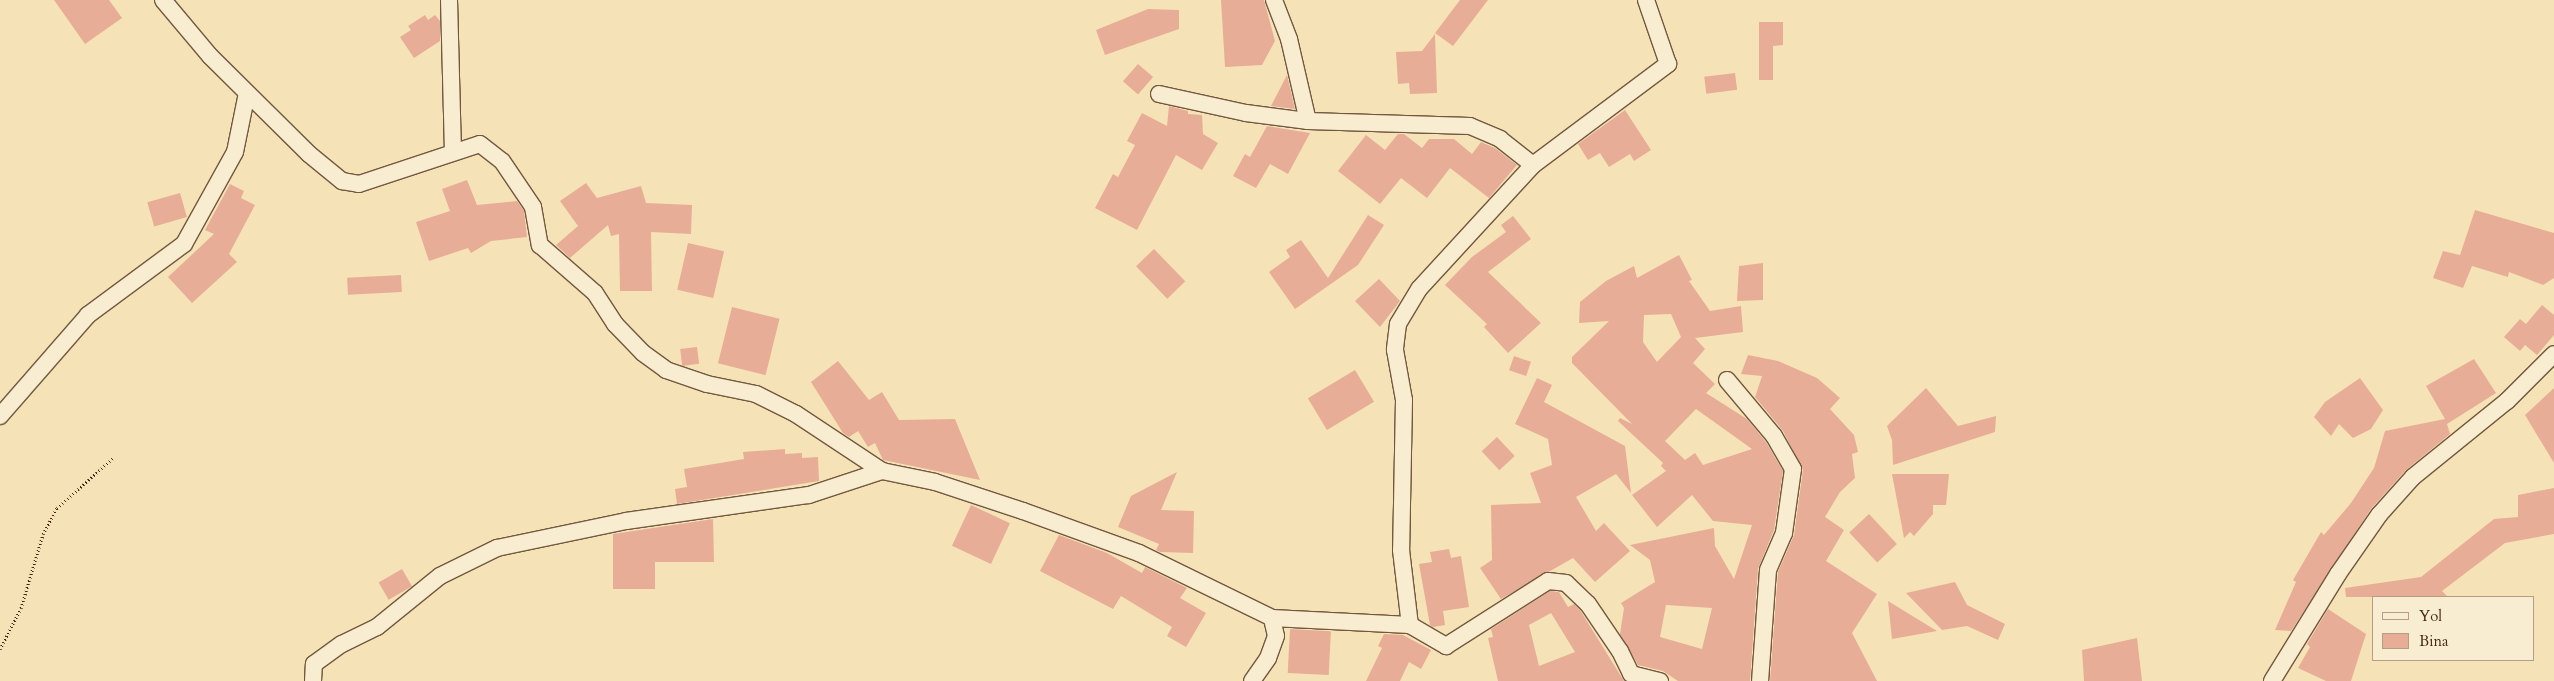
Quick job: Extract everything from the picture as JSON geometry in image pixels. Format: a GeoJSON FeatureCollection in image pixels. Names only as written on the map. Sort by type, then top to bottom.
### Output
{"type":"FeatureCollection","features":[{"type":"Feature","properties":{"kind":"street"},"geometry":{"type":"LineString","coordinates":[[163,0],[210,56],[309,154],[342,181],[359,184],[480,144],[502,161],[533,207],[540,244],[595,293],[615,324],[643,353],[666,370],[707,384],[756,394],[788,410],[882,470],[935,482],[1023,511],[1139,553],[1272,618],[1410,625],[1446,646],[1548,581],[1566,583],[1588,604],[1620,650],[1631,674],[1660,681]]}},
{"type":"Feature","properties":{"kind":"street"},"geometry":{"type":"LineString","coordinates":[[449,0],[452,152]]}},
{"type":"Feature","properties":{"kind":"street"},"geometry":{"type":"LineString","coordinates":[[1274,0],[1289,39],[1308,121]]}},
{"type":"Feature","properties":{"kind":"street"},"geometry":{"type":"LineString","coordinates":[[1410,625],[1401,550],[1404,400],[1395,350],[1398,324],[1419,289],[1533,165],[1668,64],[1646,0]]}},
{"type":"Feature","properties":{"kind":"street"},"geometry":{"type":"LineString","coordinates":[[0,416],[88,315],[184,244],[235,152],[247,93]]}},
{"type":"Feature","properties":{"kind":"street"},"geometry":{"type":"LineString","coordinates":[[1159,94],[1246,113],[1308,121],[1470,126],[1500,139],[1533,165]]}},
{"type":"Feature","properties":{"kind":"street"},"geometry":{"type":"LineString","coordinates":[[2272,681],[2338,574],[2379,515],[2413,477],[2507,401],[2554,354]]}},
{"type":"Feature","properties":{"kind":"street"},"geometry":{"type":"LineString","coordinates":[[1727,380],[1774,436],[1793,469],[1784,533],[1768,570],[1760,681]]}},
{"type":"Feature","properties":{"kind":"street"},"geometry":{"type":"LineString","coordinates":[[313,681],[314,664],[342,644],[377,626],[440,576],[497,548],[626,521],[809,495],[882,470]]}},
{"type":"Feature","properties":{"kind":"street"},"geometry":{"type":"LineString","coordinates":[[1252,681],[1268,658],[1276,636],[1272,618]]}},
{"type":"Feature","properties":{"kind":"path"},"geometry":{"type":"LineString","coordinates":[[0,649],[21,608],[43,534],[57,508],[114,458]]}},
{"type":"Feature","properties":{"kind":"building"},"geometry":{"type":"Polygon","coordinates":[[[54,0],[109,0],[122,18],[85,44],[54,0]]]}},
{"type":"Feature","properties":{"kind":"building"},"geometry":{"type":"Polygon","coordinates":[[[1221,0],[1264,0],[1275,41],[1262,65],[1225,67],[1221,0]]]}},
{"type":"Feature","properties":{"kind":"building"},"geometry":{"type":"Polygon","coordinates":[[[1460,0],[1488,0],[1453,46],[1435,33],[1460,0]]]}},
{"type":"Feature","properties":{"kind":"building"},"geometry":{"type":"Polygon","coordinates":[[[1148,9],[1179,10],[1179,29],[1105,55],[1096,30],[1148,9]]]}},
{"type":"Feature","properties":{"kind":"building"},"geometry":{"type":"Polygon","coordinates":[[[425,15],[428,20],[435,15],[440,21],[440,41],[414,58],[400,37],[411,30],[408,26],[425,15]]]}},
{"type":"Feature","properties":{"kind":"building"},"geometry":{"type":"Polygon","coordinates":[[[1759,22],[1783,22],[1783,45],[1773,46],[1773,80],[1759,80],[1759,22]]]}},
{"type":"Feature","properties":{"kind":"building"},"geometry":{"type":"Polygon","coordinates":[[[1435,34],[1437,93],[1410,94],[1409,83],[1398,84],[1396,52],[1422,51],[1435,34]]]}},
{"type":"Feature","properties":{"kind":"building"},"geometry":{"type":"Polygon","coordinates":[[[1138,64],[1153,77],[1138,94],[1123,81],[1138,64]]]}},
{"type":"Feature","properties":{"kind":"building"},"geometry":{"type":"Polygon","coordinates":[[[1735,73],[1737,90],[1706,94],[1704,77],[1735,73]]]}},
{"type":"Feature","properties":{"kind":"building"},"geometry":{"type":"Polygon","coordinates":[[[1287,75],[1295,109],[1271,106],[1287,75]]]}},
{"type":"Feature","properties":{"kind":"building"},"geometry":{"type":"Polygon","coordinates":[[[1169,106],[1188,111],[1188,114],[1202,115],[1203,134],[1218,143],[1202,170],[1176,155],[1137,230],[1095,208],[1113,174],[1118,177],[1135,145],[1127,141],[1142,113],[1167,126],[1169,106]]]}},
{"type":"Feature","properties":{"kind":"building"},"geometry":{"type":"Polygon","coordinates":[[[1625,110],[1651,150],[1634,161],[1630,154],[1609,167],[1600,153],[1588,160],[1578,144],[1625,110]]]}},
{"type":"Feature","properties":{"kind":"building"},"geometry":{"type":"Polygon","coordinates":[[[1267,126],[1310,133],[1288,174],[1270,164],[1256,188],[1233,176],[1245,154],[1250,157],[1267,126]]]}},
{"type":"Feature","properties":{"kind":"building"},"geometry":{"type":"Polygon","coordinates":[[[1398,134],[1404,134],[1422,148],[1429,139],[1454,139],[1472,154],[1481,142],[1495,148],[1517,165],[1489,198],[1450,168],[1427,198],[1401,178],[1380,204],[1338,171],[1366,135],[1385,150],[1398,134]]]}},
{"type":"Feature","properties":{"kind":"building"},"geometry":{"type":"Polygon","coordinates":[[[467,180],[477,205],[517,201],[524,211],[527,237],[491,241],[471,253],[468,248],[429,261],[416,222],[450,211],[442,189],[467,180]]]}},
{"type":"Feature","properties":{"kind":"building"},"geometry":{"type":"Polygon","coordinates":[[[586,183],[597,198],[641,186],[646,203],[692,205],[691,234],[651,232],[652,291],[620,291],[619,234],[611,236],[608,225],[570,258],[556,245],[578,226],[560,201],[586,183]]]}},
{"type":"Feature","properties":{"kind":"building"},"geometry":{"type":"Polygon","coordinates":[[[230,184],[244,191],[241,198],[255,205],[229,254],[237,262],[192,303],[168,277],[214,234],[205,230],[230,184]]]}},
{"type":"Feature","properties":{"kind":"building"},"geometry":{"type":"Polygon","coordinates":[[[180,193],[187,217],[154,226],[147,202],[180,193]]]}},
{"type":"Feature","properties":{"kind":"building"},"geometry":{"type":"Polygon","coordinates":[[[2475,210],[2554,233],[2554,278],[2543,285],[2509,272],[2508,277],[2472,266],[2463,288],[2433,278],[2443,251],[2460,255],[2475,210]]]}},
{"type":"Feature","properties":{"kind":"building"},"geometry":{"type":"Polygon","coordinates":[[[1368,215],[1384,225],[1358,265],[1295,309],[1269,272],[1290,257],[1286,250],[1301,240],[1328,278],[1368,215]]]}},
{"type":"Feature","properties":{"kind":"building"},"geometry":{"type":"Polygon","coordinates":[[[1513,216],[1531,239],[1488,272],[1541,323],[1508,353],[1484,327],[1487,324],[1445,285],[1472,257],[1506,232],[1501,225],[1513,216]]]}},
{"type":"Feature","properties":{"kind":"building"},"geometry":{"type":"Polygon","coordinates":[[[688,243],[724,251],[713,298],[677,290],[688,243]]]}},
{"type":"Feature","properties":{"kind":"building"},"geometry":{"type":"Polygon","coordinates":[[[1154,249],[1185,281],[1167,299],[1136,266],[1154,249]]]}},
{"type":"Feature","properties":{"kind":"building"},"geometry":{"type":"Polygon","coordinates":[[[1679,255],[1692,280],[1689,281],[1710,311],[1741,306],[1743,332],[1695,338],[1705,349],[1693,363],[1715,384],[1706,393],[1747,419],[1766,442],[1783,471],[1774,530],[1758,569],[1750,681],[1678,681],[1663,671],[1638,665],[1620,634],[1624,608],[1621,603],[1655,582],[1650,560],[1630,545],[1714,528],[1715,546],[1734,579],[1752,525],[1713,521],[1692,495],[1657,527],[1632,495],[1666,471],[1661,466],[1663,463],[1618,421],[1620,418],[1632,424],[1572,363],[1572,357],[1609,321],[1579,323],[1580,302],[1606,281],[1634,266],[1637,278],[1679,255]],[[1671,314],[1644,315],[1643,342],[1657,362],[1681,337],[1671,314]],[[1696,409],[1665,441],[1685,460],[1695,453],[1703,465],[1752,449],[1696,409]],[[1666,605],[1660,637],[1702,649],[1712,608],[1666,605]]]}},
{"type":"Feature","properties":{"kind":"building"},"geometry":{"type":"Polygon","coordinates":[[[1763,263],[1763,300],[1737,301],[1739,266],[1763,263]]]}},
{"type":"Feature","properties":{"kind":"building"},"geometry":{"type":"Polygon","coordinates":[[[401,275],[402,292],[348,295],[347,278],[401,275]]]}},
{"type":"Feature","properties":{"kind":"building"},"geometry":{"type":"Polygon","coordinates":[[[1379,279],[1400,301],[1380,327],[1355,301],[1379,279]]]}},
{"type":"Feature","properties":{"kind":"building"},"geometry":{"type":"Polygon","coordinates":[[[2542,305],[2554,315],[2554,335],[2537,355],[2525,345],[2520,351],[2504,337],[2520,319],[2526,324],[2542,305]]]}},
{"type":"Feature","properties":{"kind":"building"},"geometry":{"type":"Polygon","coordinates":[[[732,307],[780,319],[766,375],[718,363],[732,307]]]}},
{"type":"Feature","properties":{"kind":"building"},"geometry":{"type":"Polygon","coordinates":[[[697,347],[699,364],[682,366],[680,349],[697,347]]]}},
{"type":"Feature","properties":{"kind":"building"},"geometry":{"type":"Polygon","coordinates":[[[1748,355],[1778,361],[1817,378],[1840,398],[1830,409],[1854,435],[1858,452],[1852,454],[1855,478],[1840,492],[1825,517],[1844,530],[1826,561],[1877,594],[1852,633],[1877,681],[1770,681],[1778,572],[1794,535],[1803,470],[1783,431],[1755,397],[1762,376],[1741,374],[1748,355]]]}},
{"type":"Feature","properties":{"kind":"building"},"geometry":{"type":"Polygon","coordinates":[[[1514,356],[1531,362],[1526,376],[1509,370],[1514,356]]]}},
{"type":"Feature","properties":{"kind":"building"},"geometry":{"type":"Polygon","coordinates":[[[2474,359],[2496,393],[2447,424],[2450,434],[2406,470],[2371,509],[2291,631],[2275,630],[2296,582],[2293,580],[2321,532],[2324,535],[2351,503],[2374,468],[2385,431],[2445,419],[2426,386],[2474,359]]]}},
{"type":"Feature","properties":{"kind":"building"},"geometry":{"type":"Polygon","coordinates":[[[838,361],[869,400],[882,392],[899,420],[955,419],[980,480],[883,460],[875,443],[868,447],[858,431],[849,437],[843,433],[811,382],[838,361]]]}},
{"type":"Feature","properties":{"kind":"building"},"geometry":{"type":"Polygon","coordinates":[[[1355,370],[1374,402],[1327,430],[1308,398],[1355,370]]]}},
{"type":"Feature","properties":{"kind":"building"},"geometry":{"type":"Polygon","coordinates":[[[1537,378],[1552,385],[1544,402],[1625,446],[1631,493],[1616,474],[1576,497],[1596,531],[1604,523],[1630,551],[1595,582],[1573,558],[1501,599],[1480,568],[1492,560],[1491,505],[1541,503],[1530,473],[1552,465],[1548,439],[1515,424],[1537,378]]]}},
{"type":"Feature","properties":{"kind":"building"},"geometry":{"type":"Polygon","coordinates":[[[2360,378],[2383,410],[2371,429],[2353,438],[2339,424],[2331,436],[2314,417],[2325,402],[2360,378]]]}},
{"type":"Feature","properties":{"kind":"building"},"geometry":{"type":"Polygon","coordinates":[[[1926,388],[1958,426],[1996,416],[1995,432],[1893,465],[1892,440],[1887,426],[1926,388]]]}},
{"type":"Feature","properties":{"kind":"building"},"geometry":{"type":"Polygon","coordinates":[[[2554,388],[2554,463],[2525,415],[2554,388]]]}},
{"type":"Feature","properties":{"kind":"building"},"geometry":{"type":"Polygon","coordinates":[[[1497,437],[1515,456],[1499,470],[1482,451],[1497,437]]]}},
{"type":"Feature","properties":{"kind":"building"},"geometry":{"type":"Polygon","coordinates":[[[785,449],[785,454],[802,453],[802,458],[818,457],[819,481],[677,504],[675,489],[687,487],[684,469],[744,459],[743,452],[785,449]]]}},
{"type":"Feature","properties":{"kind":"building"},"geometry":{"type":"Polygon","coordinates":[[[1177,472],[1161,510],[1194,511],[1193,553],[1160,552],[1156,550],[1159,544],[1118,527],[1131,496],[1177,472]]]}},
{"type":"Feature","properties":{"kind":"building"},"geometry":{"type":"Polygon","coordinates":[[[1892,474],[1949,474],[1946,505],[1933,505],[1933,514],[1914,536],[1910,532],[1904,538],[1892,474]]]}},
{"type":"Feature","properties":{"kind":"building"},"geometry":{"type":"Polygon","coordinates":[[[2554,488],[2554,534],[2505,543],[2442,591],[2447,596],[2346,597],[2345,588],[2421,577],[2494,519],[2518,517],[2518,495],[2554,488]]]}},
{"type":"Feature","properties":{"kind":"building"},"geometry":{"type":"Polygon","coordinates":[[[971,505],[1010,523],[991,564],[952,546],[971,505]]]}},
{"type":"Feature","properties":{"kind":"building"},"geometry":{"type":"Polygon","coordinates":[[[1869,514],[1897,544],[1877,562],[1849,532],[1869,514]]]}},
{"type":"Feature","properties":{"kind":"building"},"geometry":{"type":"Polygon","coordinates":[[[713,519],[714,562],[655,562],[655,589],[613,589],[613,534],[713,519]]]}},
{"type":"Feature","properties":{"kind":"building"},"geometry":{"type":"Polygon","coordinates":[[[1059,535],[1107,553],[1142,573],[1145,567],[1187,588],[1180,598],[1206,613],[1186,647],[1167,636],[1172,627],[1121,596],[1113,609],[1040,571],[1059,535]]]}},
{"type":"Feature","properties":{"kind":"building"},"geometry":{"type":"Polygon","coordinates":[[[1449,549],[1451,558],[1461,556],[1469,607],[1443,611],[1445,625],[1433,627],[1430,625],[1419,564],[1432,562],[1430,552],[1449,549]]]}},
{"type":"Feature","properties":{"kind":"building"},"geometry":{"type":"Polygon","coordinates":[[[402,569],[412,586],[389,600],[379,582],[402,569]]]}},
{"type":"Feature","properties":{"kind":"building"},"geometry":{"type":"Polygon","coordinates":[[[1955,582],[1967,605],[2005,624],[1998,640],[1967,626],[1942,630],[1906,593],[1955,582]]]}},
{"type":"Feature","properties":{"kind":"building"},"geometry":{"type":"Polygon","coordinates":[[[1550,591],[1559,592],[1568,607],[1574,604],[1580,610],[1624,681],[1498,681],[1488,638],[1493,637],[1491,629],[1550,591]],[[1551,613],[1529,625],[1539,666],[1575,652],[1551,613]]]}},
{"type":"Feature","properties":{"kind":"building"},"geometry":{"type":"Polygon","coordinates":[[[1888,601],[1937,631],[1892,639],[1888,601]]]}},
{"type":"Feature","properties":{"kind":"building"},"geometry":{"type":"Polygon","coordinates":[[[2328,609],[2366,634],[2351,681],[2326,681],[2298,668],[2310,647],[2307,644],[2328,609]]]}},
{"type":"Feature","properties":{"kind":"building"},"geometry":{"type":"Polygon","coordinates":[[[1290,629],[1331,631],[1329,675],[1288,673],[1290,629]]]}},
{"type":"Feature","properties":{"kind":"building"},"geometry":{"type":"Polygon","coordinates":[[[1384,634],[1403,635],[1431,650],[1421,669],[1409,662],[1400,681],[1366,681],[1382,648],[1378,646],[1384,634]]]}},
{"type":"Feature","properties":{"kind":"building"},"geometry":{"type":"Polygon","coordinates":[[[2137,638],[2142,681],[2084,681],[2082,650],[2137,638]]]}}]}
